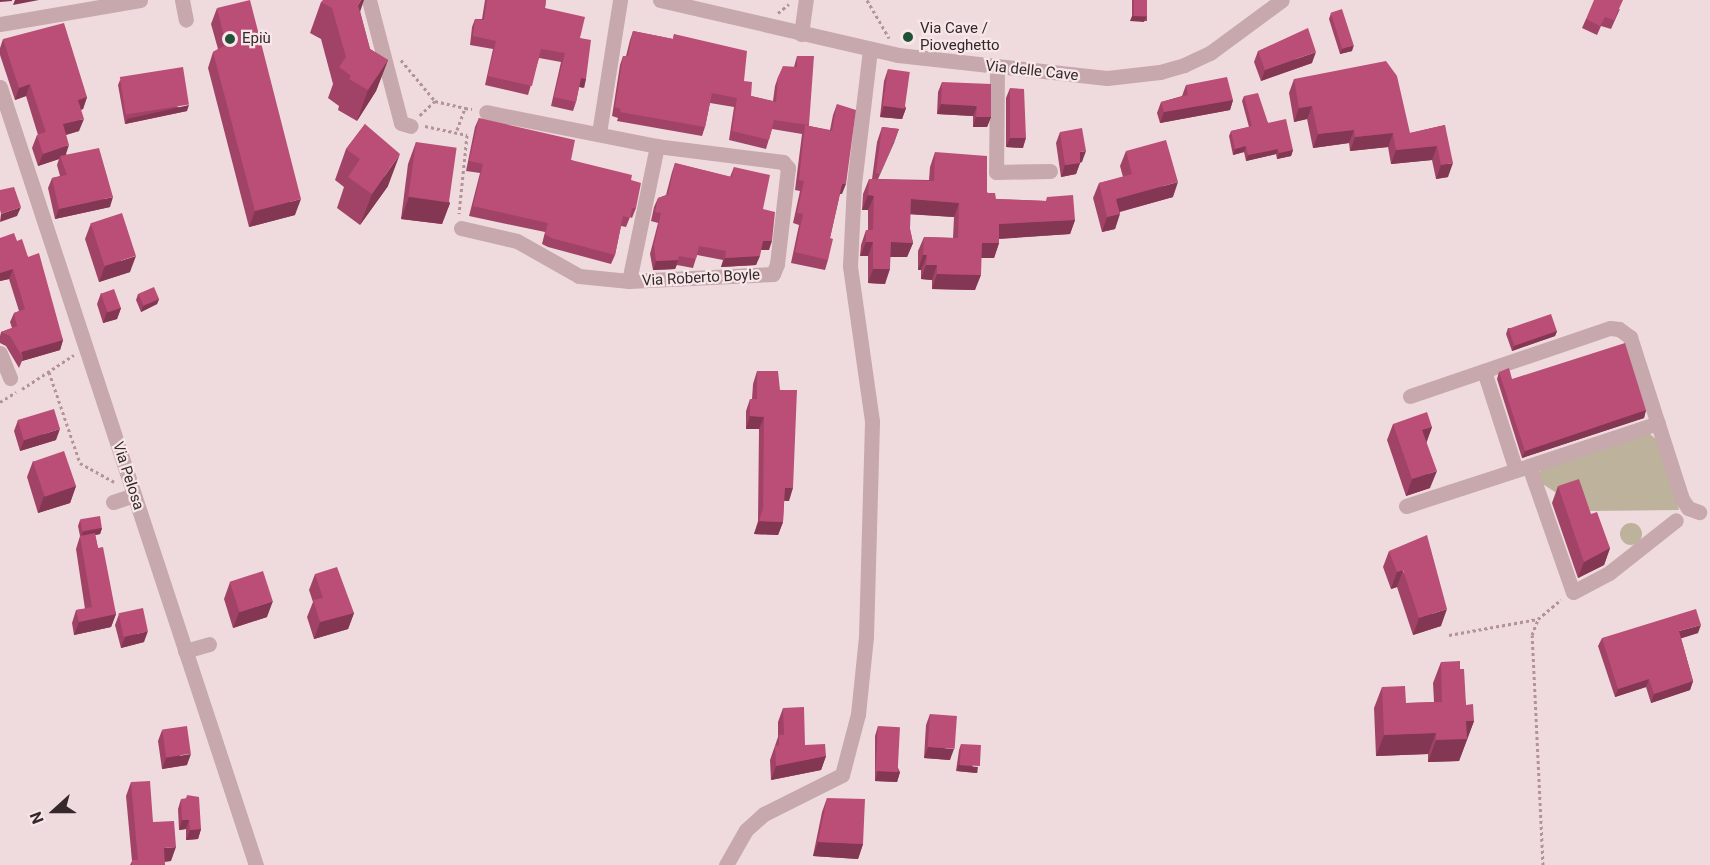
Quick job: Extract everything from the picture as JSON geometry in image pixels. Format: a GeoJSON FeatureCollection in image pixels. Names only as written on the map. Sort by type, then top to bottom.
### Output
{"type":"FeatureCollection","features":[{"type":"Feature","properties":{"kind":"street"},"geometry":{"type":"LineString","coordinates":[[0,24],[85,4],[140,0]]}},
{"type":"Feature","properties":{"kind":"street"},"geometry":{"type":"LineString","coordinates":[[182,0],[186,21]]}},
{"type":"Feature","properties":{"kind":"street"},"geometry":{"type":"LineString","coordinates":[[369,0],[401,123],[411,126]]}},
{"type":"Feature","properties":{"kind":"street"},"geometry":{"type":"LineString","coordinates":[[599,133],[620,0]]}},
{"type":"Feature","properties":{"kind":"street","name":"Via delle Cave"},"geometry":{"type":"LineString","coordinates":[[660,0],[898,55],[1107,78],[1160,72],[1210,53],[1282,0]]}},
{"type":"Feature","properties":{"kind":"street"},"geometry":{"type":"LineString","coordinates":[[801,34],[806,0]]}},
{"type":"Feature","properties":{"kind":"street"},"geometry":{"type":"LineString","coordinates":[[726,865],[746,830],[764,814],[842,775],[858,714],[866,637],[872,421],[850,266],[854,184],[870,50]]}},
{"type":"Feature","properties":{"kind":"street"},"geometry":{"type":"LineString","coordinates":[[997,67],[996,172],[1050,171]]}},
{"type":"Feature","properties":{"kind":"street","name":"Via Pelosa"},"geometry":{"type":"LineString","coordinates":[[0,87],[86,348],[124,499],[183,656],[256,865]]}},
{"type":"Feature","properties":{"kind":"street"},"geometry":{"type":"LineString","coordinates":[[486,112],[657,146]]}},
{"type":"Feature","properties":{"kind":"street","name":"Via Roberto Boyle"},"geometry":{"type":"LineString","coordinates":[[461,228],[517,241],[579,276],[629,281],[773,274],[788,168],[783,162],[657,146],[629,281]]}},
{"type":"Feature","properties":{"kind":"street"},"geometry":{"type":"LineString","coordinates":[[1410,396],[1610,328],[1619,329],[1630,337],[1682,499],[1688,508],[1705,510]]}},
{"type":"Feature","properties":{"kind":"street"},"geometry":{"type":"LineString","coordinates":[[0,353],[10,378]]}},
{"type":"Feature","properties":{"kind":"street"},"geometry":{"type":"LineString","coordinates":[[1484,371],[1573,592],[1609,573],[1676,520]]}},
{"type":"Feature","properties":{"kind":"street"},"geometry":{"type":"LineString","coordinates":[[1406,506],[1658,423]]}},
{"type":"Feature","properties":{"kind":"street"},"geometry":{"type":"LineString","coordinates":[[1646,529],[1705,510]]}},
{"type":"Feature","properties":{"kind":"street"},"geometry":{"type":"LineString","coordinates":[[183,656],[209,644]]}},
{"type":"Feature","properties":{"kind":"path"},"geometry":{"type":"LineString","coordinates":[[867,0],[898,55]]}},
{"type":"Feature","properties":{"kind":"path"},"geometry":{"type":"LineString","coordinates":[[398,56],[435,101],[486,112]]}},
{"type":"Feature","properties":{"kind":"path"},"geometry":{"type":"LineString","coordinates":[[411,126],[435,101]]}},
{"type":"Feature","properties":{"kind":"path"},"geometry":{"type":"LineString","coordinates":[[457,130],[465,108]]}},
{"type":"Feature","properties":{"kind":"path"},"geometry":{"type":"LineString","coordinates":[[411,126],[457,130],[467,135],[458,225],[461,228]]}},
{"type":"Feature","properties":{"kind":"path"},"geometry":{"type":"LineString","coordinates":[[0,402],[86,348]]}},
{"type":"Feature","properties":{"kind":"path"},"geometry":{"type":"LineString","coordinates":[[49,372],[80,462],[116,483],[124,499]]}},
{"type":"Feature","properties":{"kind":"path"},"geometry":{"type":"LineString","coordinates":[[1449,635],[1538,619],[1573,592]]}},
{"type":"Feature","properties":{"kind":"path"},"geometry":{"type":"LineString","coordinates":[[1538,619],[1532,635],[1543,865]]}},
{"type":"Feature","properties":{"kind":"shaded area"},"geometry":{"type":"Polygon","coordinates":[[[1648,432],[1661,444],[1679,510],[1590,511],[1576,486],[1555,492],[1541,483],[1539,472],[1544,467],[1648,432]]]}},
{"type":"Feature","properties":{"kind":"shaded area"},"geometry":{"type":"Polygon","coordinates":[[[1631,523],[1639,526],[1642,534],[1639,542],[1631,545],[1623,542],[1620,534],[1623,526],[1631,523]]]}},
{"type":"Feature","properties":{"kind":"building"},"geometry":{"type":"Polygon","coordinates":[[[250,0],[301,199],[255,211],[213,52],[226,45],[217,8],[250,0]]]}},
{"type":"Feature","properties":{"kind":"building"},"geometry":{"type":"Polygon","coordinates":[[[323,0],[361,0],[358,5],[370,49],[388,60],[368,90],[349,79],[351,76],[339,67],[346,57],[332,8],[321,2],[323,0]]]}},
{"type":"Feature","properties":{"kind":"building"},"geometry":{"type":"Polygon","coordinates":[[[487,0],[546,0],[545,8],[585,17],[580,38],[591,40],[586,79],[581,78],[576,102],[554,97],[565,53],[541,49],[532,86],[488,76],[496,41],[473,36],[475,19],[484,20],[487,0]]]}},
{"type":"Feature","properties":{"kind":"building"},"geometry":{"type":"Polygon","coordinates":[[[1134,0],[1147,0],[1147,16],[1134,16],[1134,0]]]}},
{"type":"Feature","properties":{"kind":"building"},"geometry":{"type":"Polygon","coordinates":[[[1594,0],[1623,0],[1614,20],[1605,17],[1600,26],[1586,19],[1594,0]]]}},
{"type":"Feature","properties":{"kind":"building"},"geometry":{"type":"Polygon","coordinates":[[[1342,9],[1354,45],[1342,49],[1331,13],[1342,9]]]}},
{"type":"Feature","properties":{"kind":"building"},"geometry":{"type":"Polygon","coordinates":[[[64,23],[87,97],[78,100],[84,119],[63,124],[69,145],[43,154],[37,135],[46,132],[30,84],[19,88],[3,39],[64,23]]]}},
{"type":"Feature","properties":{"kind":"building"},"geometry":{"type":"Polygon","coordinates":[[[1308,28],[1316,52],[1265,70],[1258,51],[1308,28]]]}},
{"type":"Feature","properties":{"kind":"building"},"geometry":{"type":"Polygon","coordinates":[[[633,31],[673,39],[674,34],[747,51],[744,81],[752,82],[751,96],[776,102],[778,77],[783,66],[797,67],[797,56],[814,56],[809,125],[774,120],[769,140],[732,131],[737,98],[712,93],[705,127],[620,112],[621,109],[615,107],[623,56],[628,56],[633,31]]]}},
{"type":"Feature","properties":{"kind":"building"},"geometry":{"type":"Polygon","coordinates":[[[1386,61],[1397,76],[1410,133],[1445,125],[1453,163],[1441,165],[1437,146],[1396,150],[1393,133],[1355,137],[1354,130],[1318,134],[1312,106],[1299,108],[1294,79],[1386,61]]]}},
{"type":"Feature","properties":{"kind":"building"},"geometry":{"type":"Polygon","coordinates":[[[183,67],[189,105],[126,115],[120,77],[183,67]]]}},
{"type":"Feature","properties":{"kind":"building"},"geometry":{"type":"Polygon","coordinates":[[[888,69],[910,72],[905,109],[883,106],[888,69]]]}},
{"type":"Feature","properties":{"kind":"building"},"geometry":{"type":"Polygon","coordinates":[[[1227,77],[1233,100],[1164,112],[1161,102],[1188,95],[1186,85],[1227,77]]]}},
{"type":"Feature","properties":{"kind":"building"},"geometry":{"type":"Polygon","coordinates":[[[942,82],[991,84],[991,117],[976,117],[977,106],[941,104],[942,82]]]}},
{"type":"Feature","properties":{"kind":"building"},"geometry":{"type":"Polygon","coordinates":[[[1010,88],[1024,89],[1026,138],[1010,138],[1010,88]]]}},
{"type":"Feature","properties":{"kind":"building"},"geometry":{"type":"Polygon","coordinates":[[[1258,93],[1268,123],[1286,119],[1293,150],[1279,153],[1278,149],[1248,155],[1246,146],[1235,149],[1231,131],[1252,126],[1244,96],[1258,93]]]}},
{"type":"Feature","properties":{"kind":"building"},"geometry":{"type":"Polygon","coordinates":[[[837,104],[856,110],[846,184],[842,184],[830,238],[833,239],[828,260],[795,252],[803,214],[797,213],[804,181],[799,180],[805,125],[832,131],[837,104]]]}},
{"type":"Feature","properties":{"kind":"building"},"geometry":{"type":"Polygon","coordinates":[[[479,118],[575,140],[571,160],[632,175],[631,180],[641,183],[636,208],[632,208],[630,218],[623,216],[615,255],[551,238],[545,234],[548,223],[473,206],[483,164],[469,161],[479,118]]]}},
{"type":"Feature","properties":{"kind":"building"},"geometry":{"type":"Polygon","coordinates":[[[365,124],[400,154],[372,194],[348,177],[360,159],[346,149],[365,124]]]}},
{"type":"Feature","properties":{"kind":"building"},"geometry":{"type":"Polygon","coordinates":[[[882,127],[899,129],[880,174],[876,173],[882,127]]]}},
{"type":"Feature","properties":{"kind":"building"},"geometry":{"type":"Polygon","coordinates":[[[1082,128],[1086,151],[1080,152],[1080,163],[1065,165],[1060,132],[1082,128]]]}},
{"type":"Feature","properties":{"kind":"building"},"geometry":{"type":"Polygon","coordinates":[[[1166,140],[1178,182],[1116,199],[1120,214],[1107,217],[1099,183],[1132,174],[1126,151],[1166,140]]]}},
{"type":"Feature","properties":{"kind":"building"},"geometry":{"type":"Polygon","coordinates":[[[416,142],[457,148],[449,202],[408,196],[416,142]]]}},
{"type":"Feature","properties":{"kind":"building"},"geometry":{"type":"Polygon","coordinates":[[[99,148],[113,197],[59,209],[52,178],[67,175],[60,156],[99,148]]]}},
{"type":"Feature","properties":{"kind":"building"},"geometry":{"type":"Polygon","coordinates":[[[935,152],[987,156],[987,193],[995,193],[996,199],[1047,201],[1047,197],[1073,195],[1075,220],[999,224],[999,243],[982,243],[981,275],[937,274],[937,265],[926,265],[927,255],[923,255],[924,237],[958,238],[959,203],[911,199],[910,229],[913,243],[891,242],[890,269],[873,269],[873,242],[866,242],[866,230],[873,230],[874,196],[868,195],[869,179],[934,181],[935,152]]]}},
{"type":"Feature","properties":{"kind":"building"},"geometry":{"type":"Polygon","coordinates":[[[675,163],[732,177],[734,167],[770,175],[763,209],[775,212],[772,241],[763,241],[760,256],[725,258],[726,251],[699,246],[696,259],[679,256],[678,260],[656,261],[654,245],[661,213],[655,212],[658,198],[668,195],[675,163]]]}},
{"type":"Feature","properties":{"kind":"building"},"geometry":{"type":"Polygon","coordinates":[[[14,187],[21,207],[1,214],[0,190],[14,187]]]}},
{"type":"Feature","properties":{"kind":"building"},"geometry":{"type":"Polygon","coordinates":[[[122,213],[136,256],[105,266],[91,223],[122,213]]]}},
{"type":"Feature","properties":{"kind":"building"},"geometry":{"type":"Polygon","coordinates":[[[14,233],[17,241],[22,239],[28,257],[39,253],[63,340],[21,352],[23,358],[10,336],[1,332],[17,326],[14,313],[25,309],[13,269],[0,273],[0,238],[14,233]]]}},
{"type":"Feature","properties":{"kind":"building"},"geometry":{"type":"Polygon","coordinates":[[[154,287],[159,299],[143,306],[138,294],[154,287]]]}},
{"type":"Feature","properties":{"kind":"building"},"geometry":{"type":"Polygon","coordinates":[[[114,289],[121,308],[108,313],[101,294],[114,289]]]}},
{"type":"Feature","properties":{"kind":"building"},"geometry":{"type":"Polygon","coordinates":[[[1551,314],[1557,331],[1514,346],[1508,329],[1551,314]]]}},
{"type":"Feature","properties":{"kind":"building"},"geometry":{"type":"Polygon","coordinates":[[[1625,343],[1646,410],[1525,451],[1499,372],[1509,368],[1512,379],[1625,343]]]}},
{"type":"Feature","properties":{"kind":"building"},"geometry":{"type":"Polygon","coordinates":[[[757,371],[778,371],[780,390],[797,390],[793,488],[785,488],[783,522],[759,521],[763,509],[764,417],[750,416],[750,399],[757,399],[757,371]]]}},
{"type":"Feature","properties":{"kind":"building"},"geometry":{"type":"Polygon","coordinates":[[[54,409],[60,429],[24,440],[18,420],[54,409]]]}},
{"type":"Feature","properties":{"kind":"building"},"geometry":{"type":"Polygon","coordinates":[[[1427,412],[1432,427],[1422,430],[1437,471],[1412,479],[1393,424],[1427,412]]]}},
{"type":"Feature","properties":{"kind":"building"},"geometry":{"type":"Polygon","coordinates":[[[64,451],[76,486],[45,497],[33,462],[64,451]]]}},
{"type":"Feature","properties":{"kind":"building"},"geometry":{"type":"Polygon","coordinates":[[[1579,479],[1591,514],[1597,512],[1610,548],[1584,562],[1558,486],[1579,479]]]}},
{"type":"Feature","properties":{"kind":"building"},"geometry":{"type":"Polygon","coordinates":[[[100,516],[102,528],[82,531],[80,519],[100,516]]]}},
{"type":"Feature","properties":{"kind":"building"},"geometry":{"type":"Polygon","coordinates":[[[95,533],[98,548],[103,547],[116,614],[79,622],[76,610],[92,607],[80,536],[95,533]]]}},
{"type":"Feature","properties":{"kind":"building"},"geometry":{"type":"Polygon","coordinates":[[[1427,535],[1447,609],[1419,618],[1403,570],[1397,572],[1389,551],[1427,535]]]}},
{"type":"Feature","properties":{"kind":"building"},"geometry":{"type":"Polygon","coordinates":[[[337,567],[354,613],[320,622],[313,600],[323,598],[315,574],[337,567]]]}},
{"type":"Feature","properties":{"kind":"building"},"geometry":{"type":"Polygon","coordinates":[[[263,571],[273,601],[240,612],[230,582],[263,571]]]}},
{"type":"Feature","properties":{"kind":"building"},"geometry":{"type":"Polygon","coordinates":[[[143,608],[148,631],[124,637],[119,613],[143,608]]]}},
{"type":"Feature","properties":{"kind":"building"},"geometry":{"type":"Polygon","coordinates":[[[1696,609],[1701,625],[1679,631],[1693,681],[1654,694],[1649,679],[1618,689],[1602,638],[1696,609]]]}},
{"type":"Feature","properties":{"kind":"building"},"geometry":{"type":"Polygon","coordinates":[[[1460,661],[1460,669],[1464,669],[1466,705],[1473,704],[1474,721],[1466,721],[1467,739],[1436,740],[1436,733],[1384,735],[1382,687],[1405,686],[1406,703],[1442,702],[1441,662],[1460,661]]]}},
{"type":"Feature","properties":{"kind":"building"},"geometry":{"type":"Polygon","coordinates":[[[804,707],[805,745],[825,744],[826,756],[776,766],[775,746],[779,746],[779,735],[784,735],[783,708],[804,707]]]}},
{"type":"Feature","properties":{"kind":"building"},"geometry":{"type":"Polygon","coordinates":[[[930,714],[957,716],[955,749],[928,747],[930,714]]]}},
{"type":"Feature","properties":{"kind":"building"},"geometry":{"type":"Polygon","coordinates":[[[187,726],[191,754],[166,757],[162,729],[187,726]]]}},
{"type":"Feature","properties":{"kind":"building"},"geometry":{"type":"Polygon","coordinates":[[[878,726],[900,727],[898,772],[876,771],[878,726]]]}},
{"type":"Feature","properties":{"kind":"building"},"geometry":{"type":"Polygon","coordinates":[[[961,744],[981,745],[980,766],[960,765],[961,744]]]}},
{"type":"Feature","properties":{"kind":"building"},"geometry":{"type":"Polygon","coordinates":[[[150,781],[153,822],[174,821],[176,847],[164,848],[165,865],[132,865],[132,860],[138,860],[131,782],[150,781]]]}},
{"type":"Feature","properties":{"kind":"building"},"geometry":{"type":"Polygon","coordinates":[[[187,795],[199,797],[201,829],[190,830],[189,820],[182,820],[181,799],[188,798],[187,795]]]}},
{"type":"Feature","properties":{"kind":"building"},"geometry":{"type":"Polygon","coordinates":[[[827,798],[865,799],[863,844],[818,842],[827,798]]]}},
{"type":"Feature","properties":{"kind":"place","name":"Via Cave / Pioveghetto"},"geometry":{"type":"Point","coordinates":[908,37]}},
{"type":"Feature","properties":{"kind":"place","name":"Epiù"},"geometry":{"type":"Point","coordinates":[230,39]}}]}
